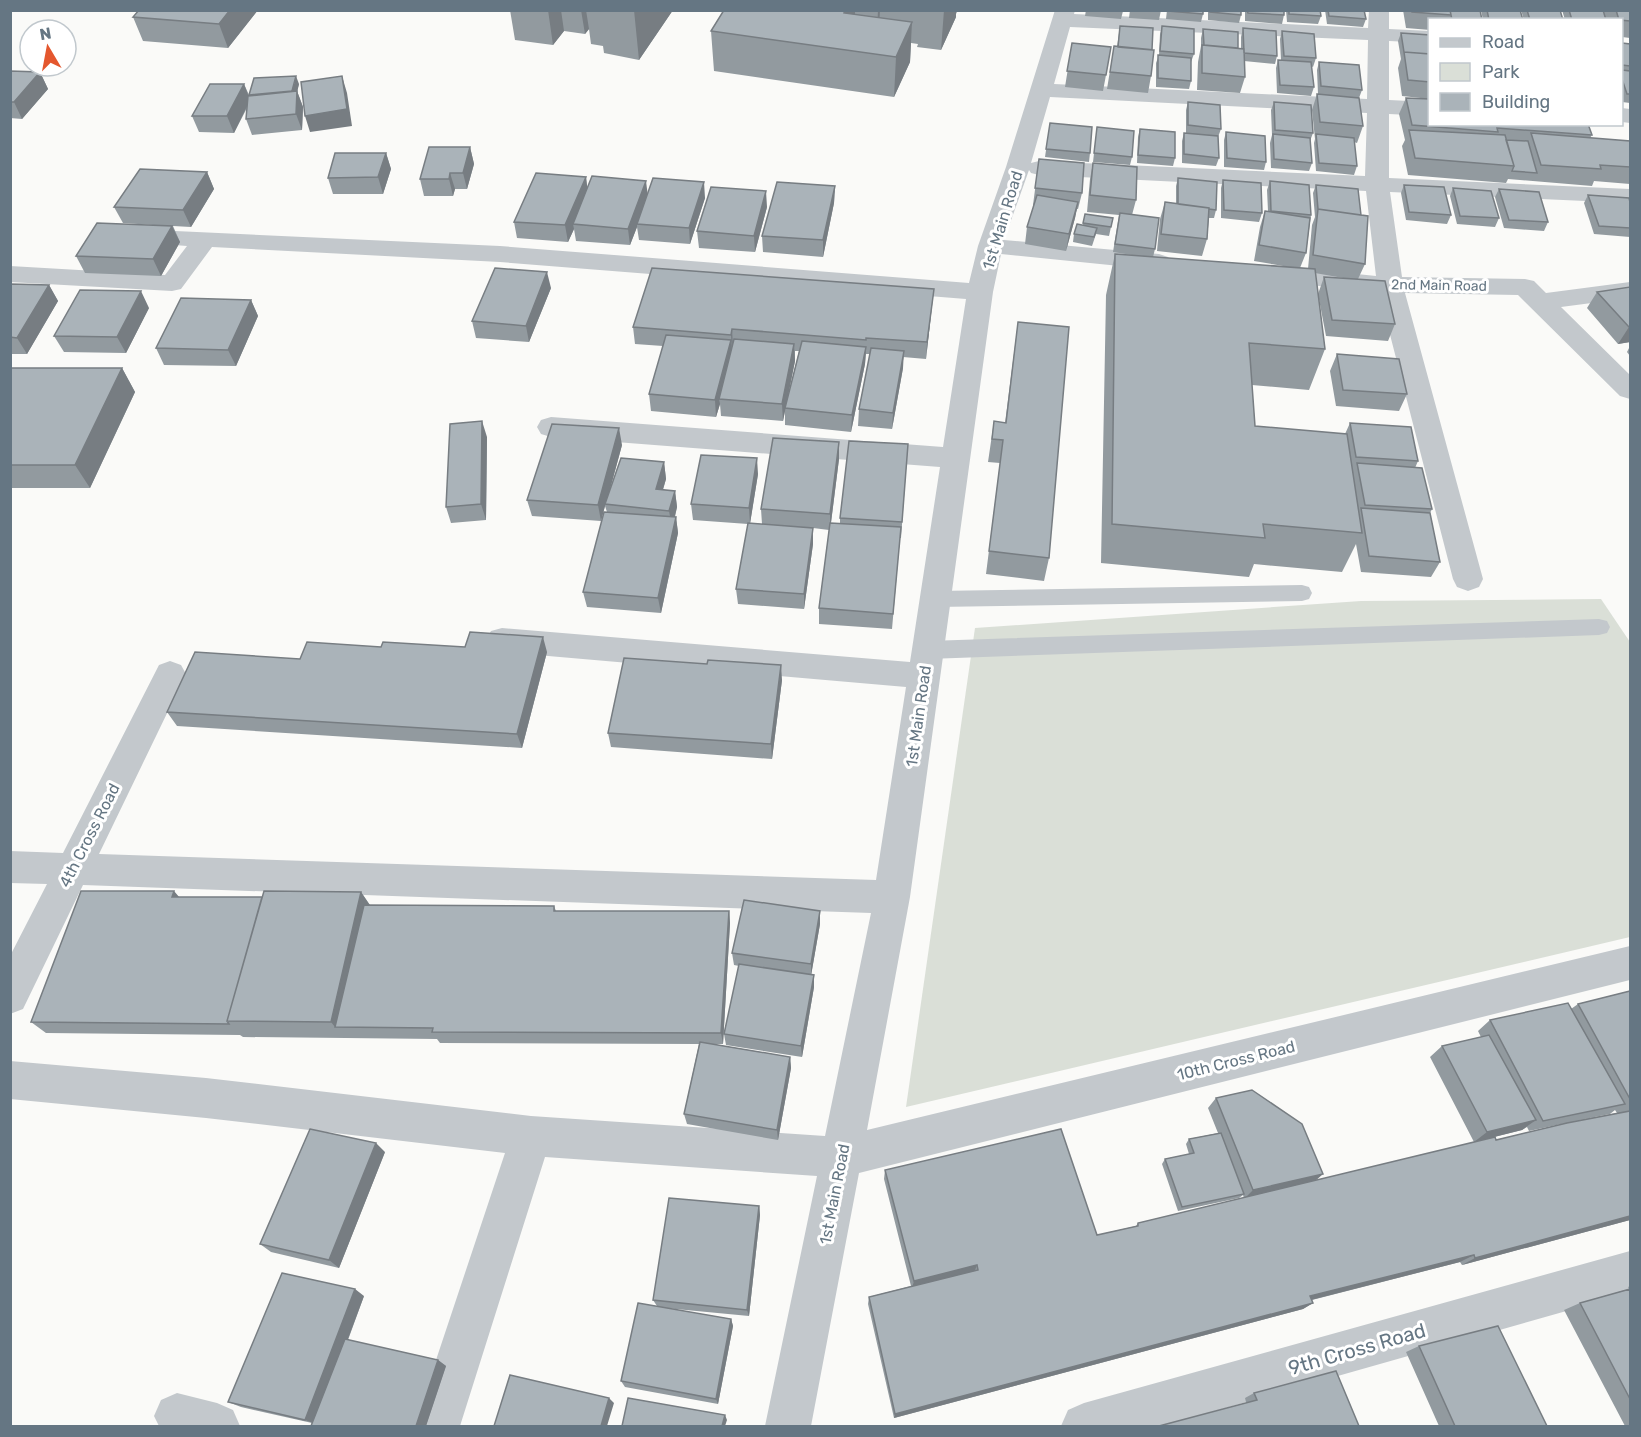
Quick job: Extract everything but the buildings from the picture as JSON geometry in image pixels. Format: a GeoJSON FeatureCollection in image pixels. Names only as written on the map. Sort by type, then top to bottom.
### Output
{"type":"FeatureCollection","features":[{"type":"Feature","properties":{"kind":"street"},"geometry":{"type":"LineString","coordinates":[[1378,10],[1377,184],[1390,285],[1468,579]]}},
{"type":"Feature","properties":{"kind":"street"},"geometry":{"type":"LineString","coordinates":[[1064,15],[1428,37]]}},
{"type":"Feature","properties":{"kind":"street","name":"1st Main Road"},"geometry":{"type":"LineString","coordinates":[[788,1426],[892,897],[980,292],[990,246],[1018,167],[1064,15]]}},
{"type":"Feature","properties":{"kind":"street"},"geometry":{"type":"LineString","coordinates":[[1041,90],[1428,109]]}},
{"type":"Feature","properties":{"kind":"street"},"geometry":{"type":"LineString","coordinates":[[1018,167],[1630,196]]}},
{"type":"Feature","properties":{"kind":"street"},"geometry":{"type":"LineString","coordinates":[[132,236],[500,254],[980,292]]}},
{"type":"Feature","properties":{"kind":"street"},"geometry":{"type":"LineString","coordinates":[[10,274],[172,283],[206,238]]}},
{"type":"Feature","properties":{"kind":"street"},"geometry":{"type":"LineString","coordinates":[[990,246],[1179,264]]}},
{"type":"Feature","properties":{"kind":"street","name":"2nd Main Road"},"geometry":{"type":"LineString","coordinates":[[1249,271],[1390,285],[1525,287],[1630,390]]}},
{"type":"Feature","properties":{"kind":"street"},"geometry":{"type":"LineString","coordinates":[[1540,302],[1630,290]]}},
{"type":"Feature","properties":{"kind":"street"},"geometry":{"type":"LineString","coordinates":[[551,427],[956,458]]}},
{"type":"Feature","properties":{"kind":"street"},"geometry":{"type":"LineString","coordinates":[[482,638],[926,663]]}},
{"type":"Feature","properties":{"kind":"street","name":"4th Cross Road"},"geometry":{"type":"LineString","coordinates":[[10,996],[170,674]]}},
{"type":"Feature","properties":{"kind":"street"},"geometry":{"type":"LineString","coordinates":[[10,867],[892,897]]}},
{"type":"Feature","properties":{"kind":"street","name":"10th Cross Road"},"geometry":{"type":"LineString","coordinates":[[10,1080],[206,1098],[531,1136],[841,1157],[1630,963]]}},
{"type":"Feature","properties":{"kind":"street"},"geometry":{"type":"LineString","coordinates":[[436,1426],[531,1136]]}},
{"type":"Feature","properties":{"kind":"street","name":"9th Cross Road"},"geometry":{"type":"LineString","coordinates":[[1084,1426],[1630,1272]]}},
{"type":"Feature","properties":{"kind":"lane"},"geometry":{"type":"LineString","coordinates":[[936,599],[1302,593]]}},
{"type":"Feature","properties":{"kind":"lane"},"geometry":{"type":"LineString","coordinates":[[926,663],[1599,627]]}},
{"type":"Feature","properties":{"kind":"green space"},"geometry":{"type":"Polygon","coordinates":[[[1601,599],[1630,642],[1630,937],[906,1107],[975,628],[1361,601],[1601,599]]]}}]}
